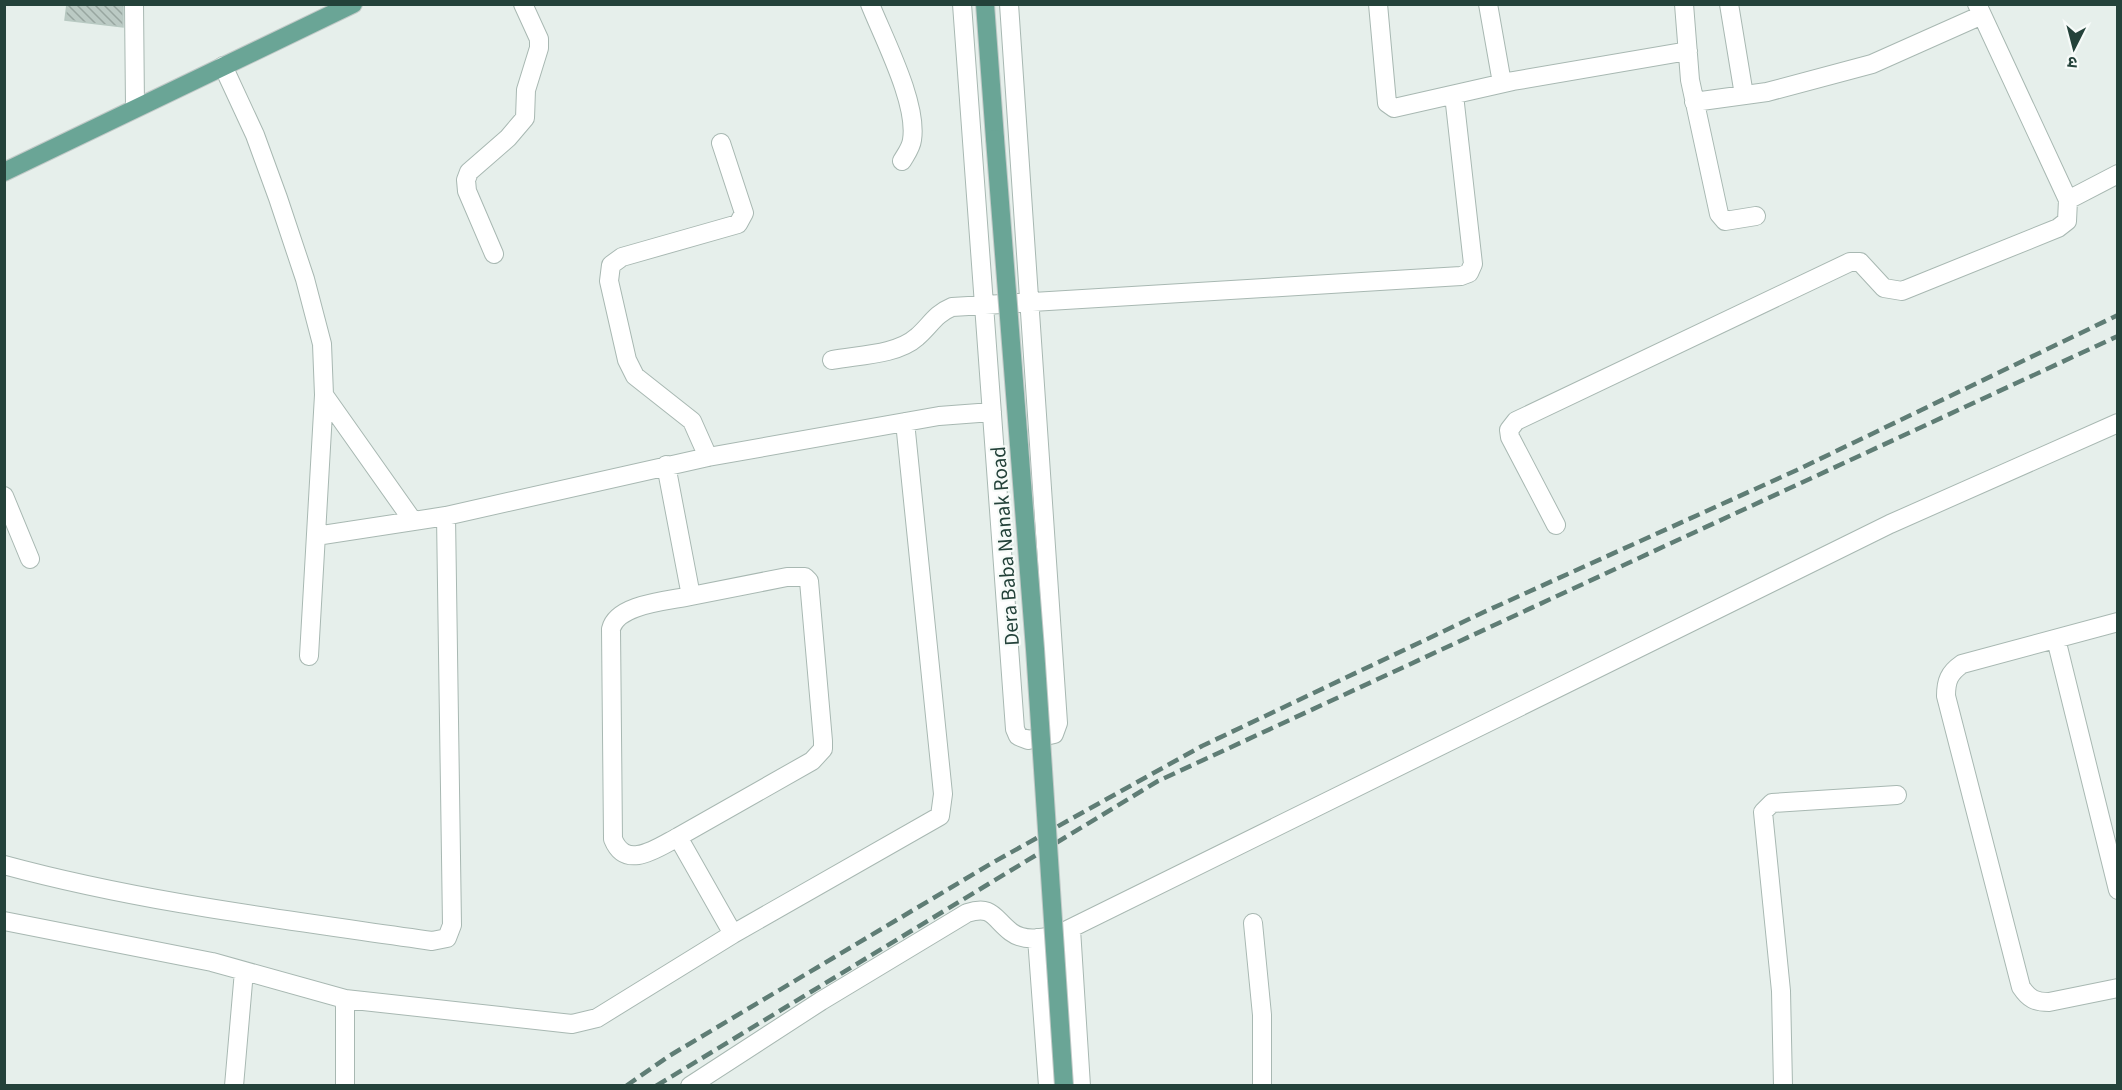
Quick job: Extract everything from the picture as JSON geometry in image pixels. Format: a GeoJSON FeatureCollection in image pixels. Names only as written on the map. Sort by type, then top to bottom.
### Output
{"type":"FeatureCollection","features":[{"type":"Feature","properties":{"kind":"main road"},"geometry":{"type":"LineString","coordinates":[[4,172],[352,4]]}},
{"type":"Feature","properties":{"kind":"main road","name":"Dera Baba Nanak Road"},"geometry":{"type":"LineString","coordinates":[[985,4],[1034,637],[1064,1086]]}},
{"type":"Feature","properties":{"kind":"street"},"geometry":{"type":"LineString","coordinates":[[134,4],[135,107]]}},
{"type":"Feature","properties":{"kind":"street"},"geometry":{"type":"LineString","coordinates":[[494,254],[467,191],[466,180],[469,172],[508,138],[525,118],[526,90],[539,48],[538,39],[523,4]]}},
{"type":"Feature","properties":{"kind":"street"},"geometry":{"type":"LineString","coordinates":[[870,4],[904,88],[910,117],[912,139],[902,161]]}},
{"type":"Feature","properties":{"kind":"street"},"geometry":{"type":"LineString","coordinates":[[962,4],[1015,729],[1018,736],[1028,740],[1054,734],[1058,723],[1009,4]]}},
{"type":"Feature","properties":{"kind":"street"},"geometry":{"type":"LineString","coordinates":[[1378,4],[1388,103],[1390,106],[1399,108],[1502,83],[1688,51]]}},
{"type":"Feature","properties":{"kind":"street"},"geometry":{"type":"LineString","coordinates":[[1488,4],[1502,83]]}},
{"type":"Feature","properties":{"kind":"street"},"geometry":{"type":"LineString","coordinates":[[1684,4],[1694,102],[1721,218],[1729,221],[1756,216]]}},
{"type":"Feature","properties":{"kind":"street"},"geometry":{"type":"LineString","coordinates":[[1729,4],[1744,95]]}},
{"type":"Feature","properties":{"kind":"street"},"geometry":{"type":"LineString","coordinates":[[1556,525],[1510,437],[1509,430],[1516,421],[1850,262],[1860,262],[1884,288],[1902,291],[2058,228],[2067,221],[2068,200],[1979,10],[1872,64],[1817,80],[1744,95],[1694,102]]}},
{"type":"Feature","properties":{"kind":"street"},"geometry":{"type":"LineString","coordinates":[[223,66],[255,135],[305,279],[322,344],[324,395],[309,656]]}},
{"type":"Feature","properties":{"kind":"street"},"geometry":{"type":"LineString","coordinates":[[832,360],[904,346],[917,338],[938,314],[952,307],[1461,276],[1469,273],[1473,264],[1454,94]]}},
{"type":"Feature","properties":{"kind":"street"},"geometry":{"type":"LineString","coordinates":[[708,457],[692,421],[635,376],[627,360],[609,281],[610,265],[622,257],[738,224],[743,219],[744,213],[721,143]]}},
{"type":"Feature","properties":{"kind":"street"},"geometry":{"type":"LineString","coordinates":[[2068,200],[2118,174]]}},
{"type":"Feature","properties":{"kind":"street"},"geometry":{"type":"LineString","coordinates":[[324,395],[413,521]]}},
{"type":"Feature","properties":{"kind":"street"},"geometry":{"type":"LineString","coordinates":[[316,536],[446,516],[708,457],[905,422],[992,412]]}},
{"type":"Feature","properties":{"kind":"street"},"geometry":{"type":"LineString","coordinates":[[4,921],[212,962],[345,999],[581,1024],[597,1018],[733,934],[940,816],[943,807],[905,422]]}},
{"type":"Feature","properties":{"kind":"street"},"geometry":{"type":"LineString","coordinates":[[690,1086],[820,1001],[967,913],[978,910],[990,912],[1011,932],[1021,937],[1037,938],[1057,935],[1890,524],[2118,423]]}},
{"type":"Feature","properties":{"kind":"street"},"geometry":{"type":"LineString","coordinates":[[666,465],[691,596]]}},
{"type":"Feature","properties":{"kind":"street"},"geometry":{"type":"LineString","coordinates":[[4,496],[30,559]]}},
{"type":"Feature","properties":{"kind":"street"},"geometry":{"type":"LineString","coordinates":[[4,865],[79,885],[165,901],[432,941],[447,938],[452,925],[446,516]]}},
{"type":"Feature","properties":{"kind":"street"},"geometry":{"type":"LineString","coordinates":[[787,577],[805,577],[809,581],[823,749],[812,761],[678,837],[634,856],[625,855],[617,849],[613,839],[611,629],[613,621],[620,613],[691,596],[787,577]]}},
{"type":"Feature","properties":{"kind":"street"},"geometry":{"type":"LineString","coordinates":[[2118,622],[1962,664],[1951,672],[1946,683],[1946,696],[2021,987],[2028,998],[2049,1002],[2118,988]]}},
{"type":"Feature","properties":{"kind":"street"},"geometry":{"type":"LineString","coordinates":[[2056,639],[2118,890]]}},
{"type":"Feature","properties":{"kind":"street"},"geometry":{"type":"LineString","coordinates":[[1784,1086],[1780,991],[1763,812],[1772,803],[1897,795]]}},
{"type":"Feature","properties":{"kind":"street"},"geometry":{"type":"LineString","coordinates":[[678,837],[733,934]]}},
{"type":"Feature","properties":{"kind":"street"},"geometry":{"type":"LineString","coordinates":[[1253,923],[1262,1015],[1262,1086]]}},
{"type":"Feature","properties":{"kind":"street"},"geometry":{"type":"LineString","coordinates":[[1071,929],[1081,1086]]}},
{"type":"Feature","properties":{"kind":"street"},"geometry":{"type":"LineString","coordinates":[[1037,938],[1048,1086]]}},
{"type":"Feature","properties":{"kind":"street"},"geometry":{"type":"LineString","coordinates":[[234,1086],[244,971]]}},
{"type":"Feature","properties":{"kind":"street"},"geometry":{"type":"LineString","coordinates":[[345,999],[345,1086]]}},
{"type":"Feature","properties":{"kind":"building"},"geometry":{"type":"Polygon","coordinates":[[[67,4],[123,4],[123,27],[65,20],[67,4]]]}},
{"type":"Feature","properties":{"kind":"railway"},"geometry":{"type":"LineString","coordinates":[[626,1086],[669,1056],[992,863],[1202,746],[1484,612],[1797,470],[2118,315]]}},
{"type":"Feature","properties":{"kind":"railway"},"geometry":{"type":"LineString","coordinates":[[656,1086],[1158,781],[2118,336]]}}]}
